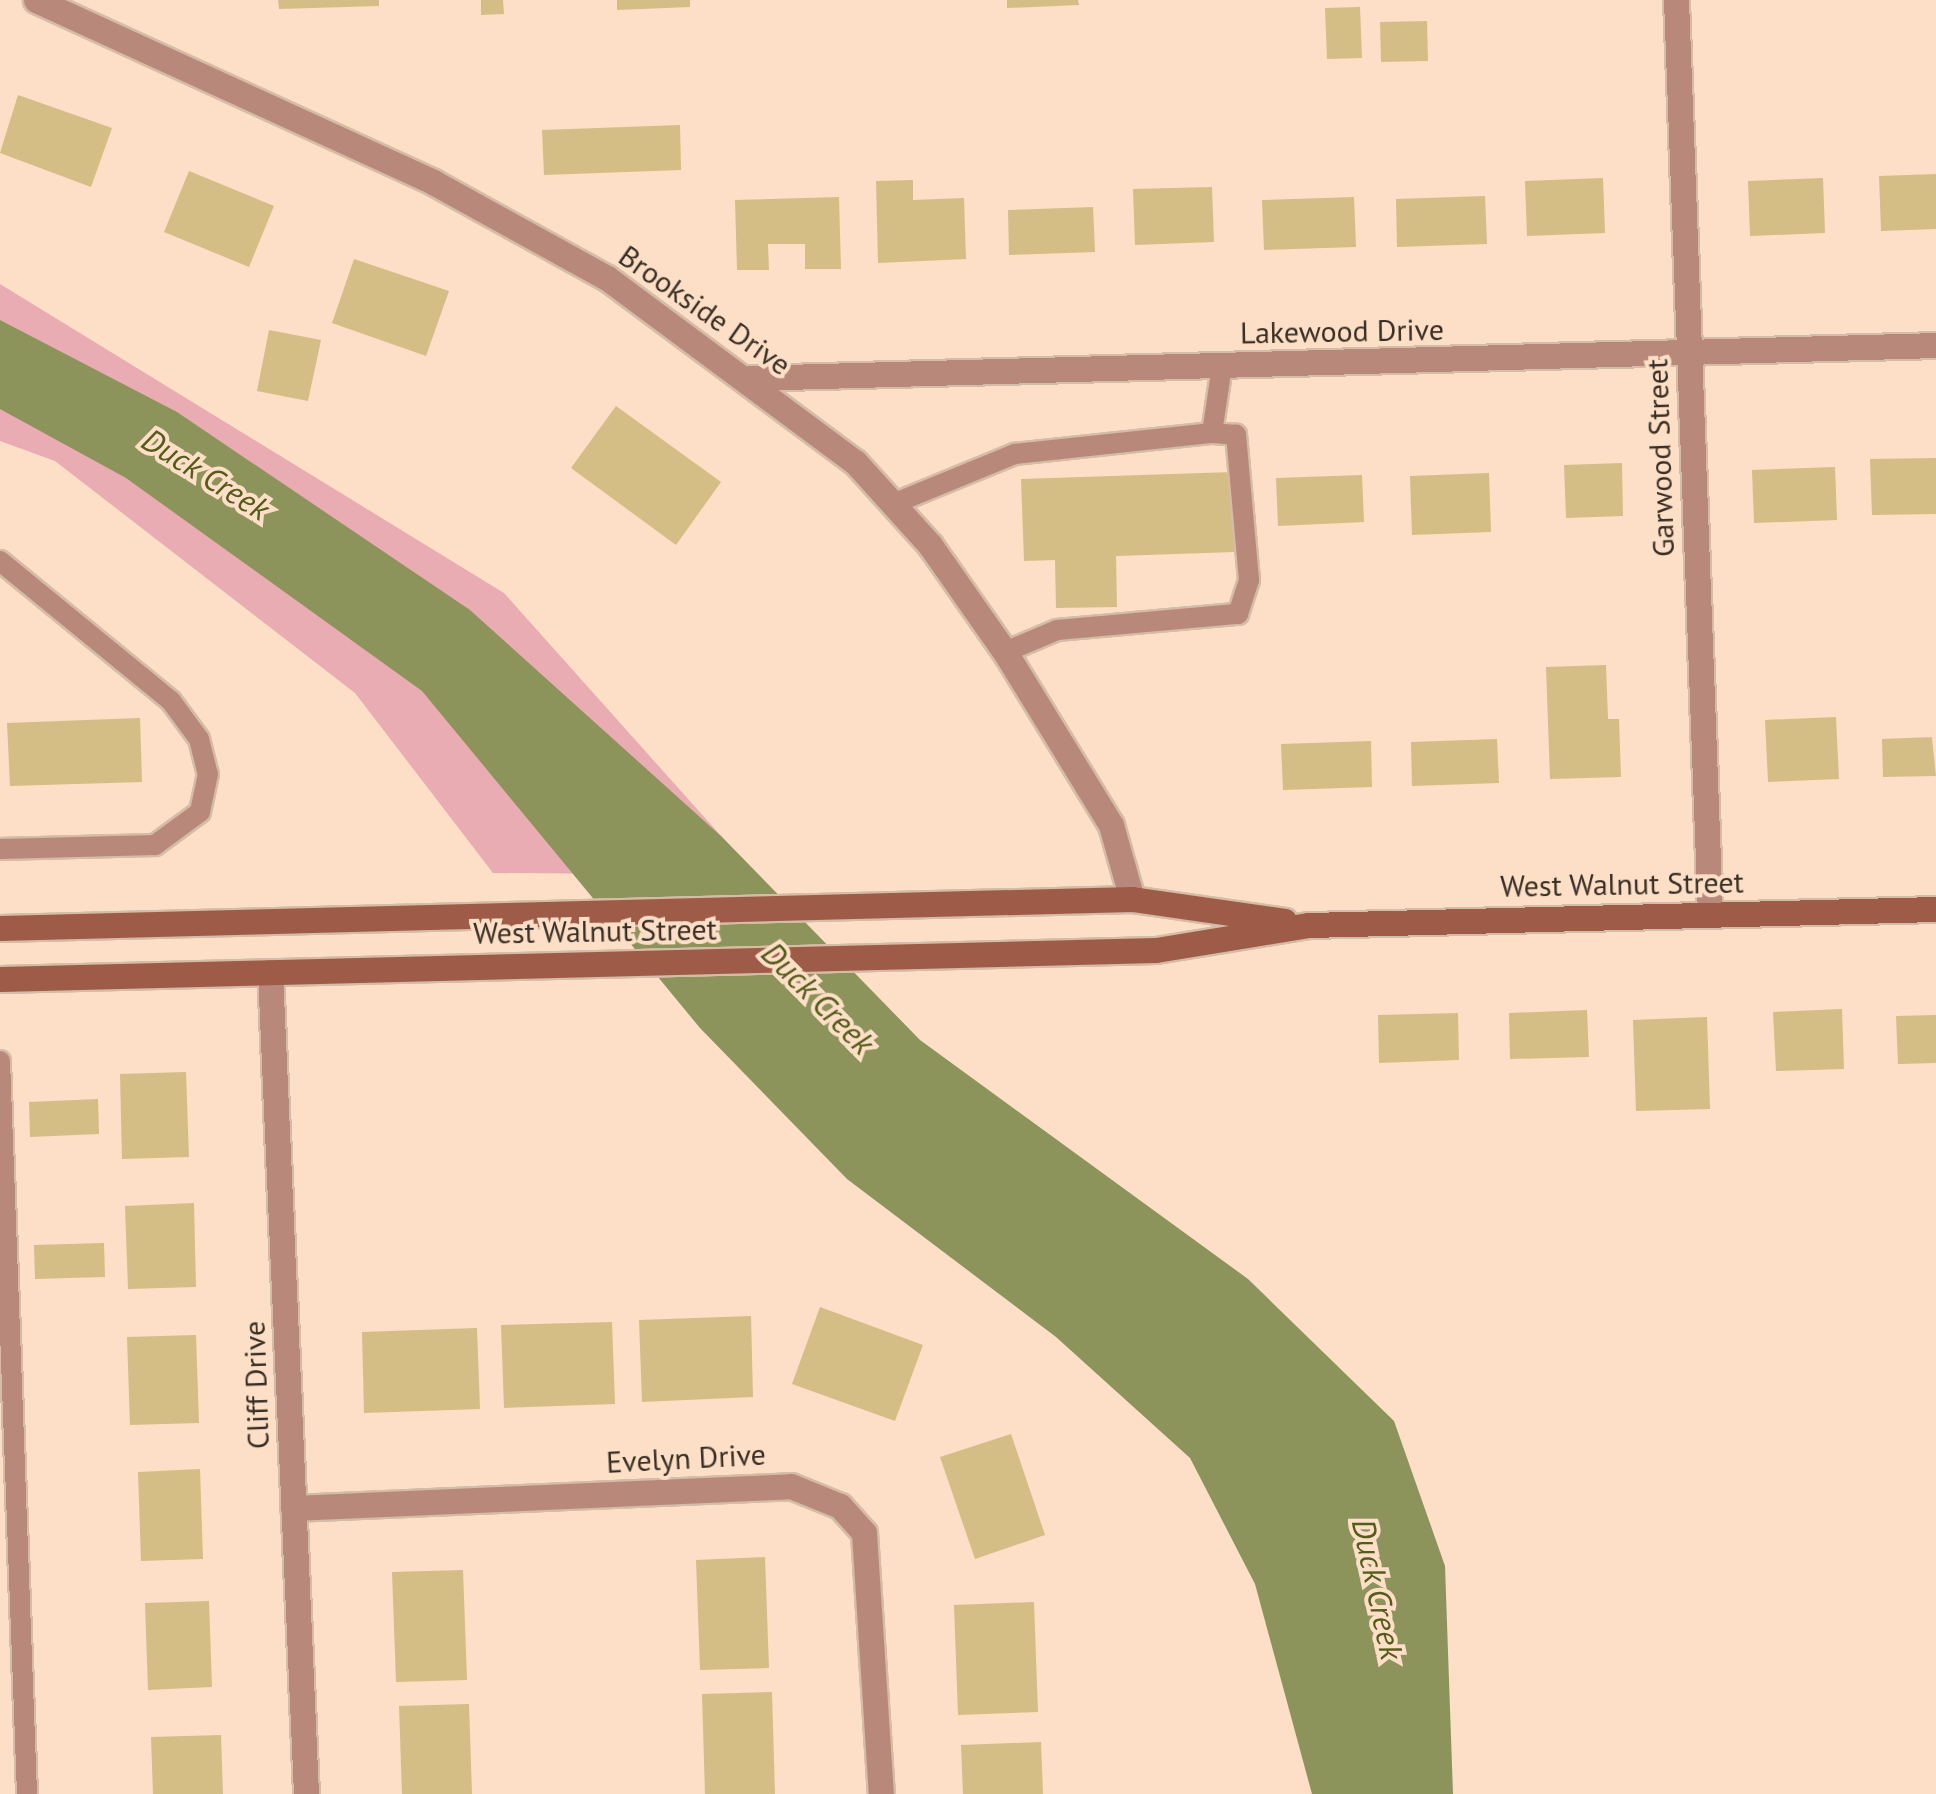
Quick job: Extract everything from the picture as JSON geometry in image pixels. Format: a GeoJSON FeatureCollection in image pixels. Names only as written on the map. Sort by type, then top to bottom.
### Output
{"type":"FeatureCollection","features":[{"type":"Feature","properties":{"kind":"main road","name":"West Walnut Street"},"geometry":{"type":"LineString","coordinates":[[0,928],[1132,900],[1309,925]]}},
{"type":"Feature","properties":{"kind":"main road","name":"West Walnut Street"},"geometry":{"type":"LineString","coordinates":[[0,979],[1156,950],[1309,925],[1936,909]]}},
{"type":"Feature","properties":{"kind":"street","name":"Brookside Drive"},"geometry":{"type":"LineString","coordinates":[[36,0],[433,182],[607,278],[749,378],[855,462],[893,504],[1005,652],[1111,824],[1132,900]]}},
{"type":"Feature","properties":{"kind":"street","name":"Garwood Street"},"geometry":{"type":"LineString","coordinates":[[1676,0],[1710,914]]}},
{"type":"Feature","properties":{"kind":"street","name":"Lakewood Drive"},"geometry":{"type":"LineString","coordinates":[[749,378],[1936,346]]}},
{"type":"Feature","properties":{"kind":"street","name":"Cliff Drive"},"geometry":{"type":"LineString","coordinates":[[270,972],[306,1794]]}},
{"type":"Feature","properties":{"kind":"street","name":"Evelyn Drive"},"geometry":{"type":"LineString","coordinates":[[293,1508],[791,1486],[840,1506],[864,1533],[882,1794]]}},
{"type":"Feature","properties":{"kind":"lane"},"geometry":{"type":"LineString","coordinates":[[1212,433],[1222,366]]}},
{"type":"Feature","properties":{"kind":"lane"},"geometry":{"type":"LineString","coordinates":[[893,504],[1015,454],[1212,433],[1236,435],[1249,580],[1238,614],[1057,630],[1005,652]]}},
{"type":"Feature","properties":{"kind":"lane"},"geometry":{"type":"LineString","coordinates":[[0,562],[171,701],[198,740],[208,774],[200,812],[154,845],[0,849]]}},
{"type":"Feature","properties":{"kind":"lane"},"geometry":{"type":"LineString","coordinates":[[0,1061],[27,1794]]}},
{"type":"Feature","properties":{"kind":"shaded area"},"geometry":{"type":"Polygon","coordinates":[[[0,284],[504,593],[756,875],[493,873],[355,693],[55,461],[0,441],[0,284]]]}},
{"type":"Feature","properties":{"kind":"water","name":"Duck Creek"},"geometry":{"type":"Polygon","coordinates":[[[0,320],[177,412],[470,610],[722,837],[920,1040],[1248,1279],[1394,1421],[1445,1566],[1453,1794],[1312,1794],[1255,1584],[1190,1458],[1056,1337],[847,1179],[700,1028],[422,691],[126,478],[0,409],[0,320]]]}},
{"type":"Feature","properties":{"kind":"building"},"geometry":{"type":"Polygon","coordinates":[[[278,0],[379,0],[379,6],[279,9],[278,0]]]}},
{"type":"Feature","properties":{"kind":"building"},"geometry":{"type":"Polygon","coordinates":[[[481,0],[503,0],[504,14],[481,15],[481,0]]]}},
{"type":"Feature","properties":{"kind":"building"},"geometry":{"type":"Polygon","coordinates":[[[617,0],[690,0],[690,7],[617,10],[617,0]]]}},
{"type":"Feature","properties":{"kind":"building"},"geometry":{"type":"Polygon","coordinates":[[[1007,0],[1078,0],[1079,5],[1007,8],[1007,0]]]}},
{"type":"Feature","properties":{"kind":"building"},"geometry":{"type":"Polygon","coordinates":[[[1360,7],[1362,58],[1327,59],[1325,8],[1360,7]]]}},
{"type":"Feature","properties":{"kind":"building"},"geometry":{"type":"Polygon","coordinates":[[[1427,21],[1428,61],[1381,62],[1380,22],[1427,21]]]}},
{"type":"Feature","properties":{"kind":"building"},"geometry":{"type":"Polygon","coordinates":[[[18,95],[112,128],[91,187],[0,153],[18,95]]]}},
{"type":"Feature","properties":{"kind":"building"},"geometry":{"type":"Polygon","coordinates":[[[680,125],[681,170],[544,175],[542,130],[680,125]]]}},
{"type":"Feature","properties":{"kind":"building"},"geometry":{"type":"Polygon","coordinates":[[[189,171],[274,206],[249,267],[164,232],[189,171]]]}},
{"type":"Feature","properties":{"kind":"building"},"geometry":{"type":"Polygon","coordinates":[[[1936,174],[1936,229],[1881,231],[1879,176],[1936,174]]]}},
{"type":"Feature","properties":{"kind":"building"},"geometry":{"type":"Polygon","coordinates":[[[1603,178],[1605,233],[1527,236],[1525,181],[1603,178]]]}},
{"type":"Feature","properties":{"kind":"building"},"geometry":{"type":"Polygon","coordinates":[[[1823,178],[1825,233],[1750,236],[1748,181],[1823,178]]]}},
{"type":"Feature","properties":{"kind":"building"},"geometry":{"type":"Polygon","coordinates":[[[913,180],[913,200],[964,198],[966,259],[878,263],[876,181],[913,180]]]}},
{"type":"Feature","properties":{"kind":"building"},"geometry":{"type":"Polygon","coordinates":[[[1212,187],[1214,242],[1135,245],[1133,189],[1212,187]]]}},
{"type":"Feature","properties":{"kind":"building"},"geometry":{"type":"Polygon","coordinates":[[[1485,196],[1487,244],[1397,247],[1396,199],[1485,196]]]}},
{"type":"Feature","properties":{"kind":"building"},"geometry":{"type":"Polygon","coordinates":[[[839,197],[841,269],[805,269],[805,244],[768,244],[769,270],[737,270],[735,200],[839,197]]]}},
{"type":"Feature","properties":{"kind":"building"},"geometry":{"type":"Polygon","coordinates":[[[1354,197],[1356,247],[1264,250],[1262,200],[1354,197]]]}},
{"type":"Feature","properties":{"kind":"building"},"geometry":{"type":"Polygon","coordinates":[[[1093,207],[1095,252],[1009,255],[1008,210],[1093,207]]]}},
{"type":"Feature","properties":{"kind":"building"},"geometry":{"type":"Polygon","coordinates":[[[354,259],[449,291],[426,356],[332,323],[354,259]]]}},
{"type":"Feature","properties":{"kind":"building"},"geometry":{"type":"Polygon","coordinates":[[[269,330],[321,340],[308,401],[257,391],[269,330]]]}},
{"type":"Feature","properties":{"kind":"building"},"geometry":{"type":"Polygon","coordinates":[[[616,406],[721,482],[676,545],[571,468],[616,406]]]}},
{"type":"Feature","properties":{"kind":"building"},"geometry":{"type":"Polygon","coordinates":[[[1936,458],[1936,514],[1872,515],[1870,459],[1936,458]]]}},
{"type":"Feature","properties":{"kind":"building"},"geometry":{"type":"Polygon","coordinates":[[[1622,463],[1623,516],[1566,518],[1564,465],[1622,463]]]}},
{"type":"Feature","properties":{"kind":"building"},"geometry":{"type":"Polygon","coordinates":[[[1835,467],[1837,520],[1754,523],[1752,470],[1835,467]]]}},
{"type":"Feature","properties":{"kind":"building"},"geometry":{"type":"Polygon","coordinates":[[[1233,472],[1235,552],[1116,556],[1117,607],[1056,608],[1055,560],[1024,561],[1021,479],[1233,472]]]}},
{"type":"Feature","properties":{"kind":"building"},"geometry":{"type":"Polygon","coordinates":[[[1489,473],[1491,532],[1412,535],[1410,476],[1489,473]]]}},
{"type":"Feature","properties":{"kind":"building"},"geometry":{"type":"Polygon","coordinates":[[[1362,475],[1364,522],[1278,526],[1276,478],[1362,475]]]}},
{"type":"Feature","properties":{"kind":"building"},"geometry":{"type":"Polygon","coordinates":[[[1606,665],[1608,719],[1619,719],[1621,777],[1550,779],[1546,667],[1606,665]]]}},
{"type":"Feature","properties":{"kind":"building"},"geometry":{"type":"Polygon","coordinates":[[[1836,717],[1839,779],[1768,782],[1765,720],[1836,717]]]}},
{"type":"Feature","properties":{"kind":"building"},"geometry":{"type":"Polygon","coordinates":[[[140,718],[142,782],[10,786],[7,723],[140,718]]]}},
{"type":"Feature","properties":{"kind":"building"},"geometry":{"type":"Polygon","coordinates":[[[1932,737],[1936,776],[1883,777],[1882,739],[1932,737]]]}},
{"type":"Feature","properties":{"kind":"building"},"geometry":{"type":"Polygon","coordinates":[[[1497,739],[1499,783],[1412,786],[1411,742],[1497,739]]]}},
{"type":"Feature","properties":{"kind":"building"},"geometry":{"type":"Polygon","coordinates":[[[1371,741],[1372,787],[1283,790],[1281,744],[1371,741]]]}},
{"type":"Feature","properties":{"kind":"building"},"geometry":{"type":"Polygon","coordinates":[[[1842,1009],[1844,1069],[1776,1071],[1773,1012],[1842,1009]]]}},
{"type":"Feature","properties":{"kind":"building"},"geometry":{"type":"Polygon","coordinates":[[[1587,1010],[1589,1057],[1510,1059],[1509,1013],[1587,1010]]]}},
{"type":"Feature","properties":{"kind":"building"},"geometry":{"type":"Polygon","coordinates":[[[1458,1013],[1459,1060],[1379,1063],[1378,1015],[1458,1013]]]}},
{"type":"Feature","properties":{"kind":"building"},"geometry":{"type":"Polygon","coordinates":[[[1936,1015],[1936,1063],[1898,1064],[1896,1016],[1936,1015]]]}},
{"type":"Feature","properties":{"kind":"building"},"geometry":{"type":"Polygon","coordinates":[[[1707,1017],[1710,1109],[1636,1111],[1633,1020],[1707,1017]]]}},
{"type":"Feature","properties":{"kind":"building"},"geometry":{"type":"Polygon","coordinates":[[[186,1072],[189,1157],[122,1159],[120,1074],[186,1072]]]}},
{"type":"Feature","properties":{"kind":"building"},"geometry":{"type":"Polygon","coordinates":[[[98,1099],[99,1134],[30,1137],[29,1102],[98,1099]]]}},
{"type":"Feature","properties":{"kind":"building"},"geometry":{"type":"Polygon","coordinates":[[[194,1203],[196,1287],[128,1289],[125,1206],[194,1203]]]}},
{"type":"Feature","properties":{"kind":"building"},"geometry":{"type":"Polygon","coordinates":[[[104,1243],[105,1277],[35,1279],[34,1245],[104,1243]]]}},
{"type":"Feature","properties":{"kind":"building"},"geometry":{"type":"Polygon","coordinates":[[[820,1307],[923,1345],[895,1421],[792,1384],[820,1307]]]}},
{"type":"Feature","properties":{"kind":"building"},"geometry":{"type":"Polygon","coordinates":[[[751,1316],[753,1397],[642,1402],[639,1320],[751,1316]]]}},
{"type":"Feature","properties":{"kind":"building"},"geometry":{"type":"Polygon","coordinates":[[[612,1322],[615,1404],[504,1408],[501,1325],[612,1322]]]}},
{"type":"Feature","properties":{"kind":"building"},"geometry":{"type":"Polygon","coordinates":[[[477,1328],[480,1409],[364,1413],[362,1332],[477,1328]]]}},
{"type":"Feature","properties":{"kind":"building"},"geometry":{"type":"Polygon","coordinates":[[[196,1335],[199,1423],[130,1425],[127,1337],[196,1335]]]}},
{"type":"Feature","properties":{"kind":"building"},"geometry":{"type":"Polygon","coordinates":[[[1011,1434],[1045,1535],[975,1559],[940,1457],[1011,1434]]]}},
{"type":"Feature","properties":{"kind":"building"},"geometry":{"type":"Polygon","coordinates":[[[200,1469],[203,1559],[141,1561],[138,1472],[200,1469]]]}},
{"type":"Feature","properties":{"kind":"building"},"geometry":{"type":"Polygon","coordinates":[[[765,1557],[769,1668],[700,1670],[696,1560],[765,1557]]]}},
{"type":"Feature","properties":{"kind":"building"},"geometry":{"type":"Polygon","coordinates":[[[463,1570],[467,1680],[396,1682],[392,1572],[463,1570]]]}},
{"type":"Feature","properties":{"kind":"building"},"geometry":{"type":"Polygon","coordinates":[[[209,1601],[212,1687],[148,1690],[145,1603],[209,1601]]]}},
{"type":"Feature","properties":{"kind":"building"},"geometry":{"type":"Polygon","coordinates":[[[1034,1602],[1038,1712],[958,1715],[954,1605],[1034,1602]]]}},
{"type":"Feature","properties":{"kind":"building"},"geometry":{"type":"Polygon","coordinates":[[[772,1692],[775,1794],[705,1794],[702,1694],[772,1692]]]}},
{"type":"Feature","properties":{"kind":"building"},"geometry":{"type":"Polygon","coordinates":[[[469,1704],[472,1794],[402,1794],[399,1706],[469,1704]]]}},
{"type":"Feature","properties":{"kind":"building"},"geometry":{"type":"Polygon","coordinates":[[[221,1735],[223,1794],[153,1794],[151,1737],[221,1735]]]}},
{"type":"Feature","properties":{"kind":"building"},"geometry":{"type":"Polygon","coordinates":[[[1041,1742],[1043,1794],[963,1794],[961,1745],[1041,1742]]]}}]}
